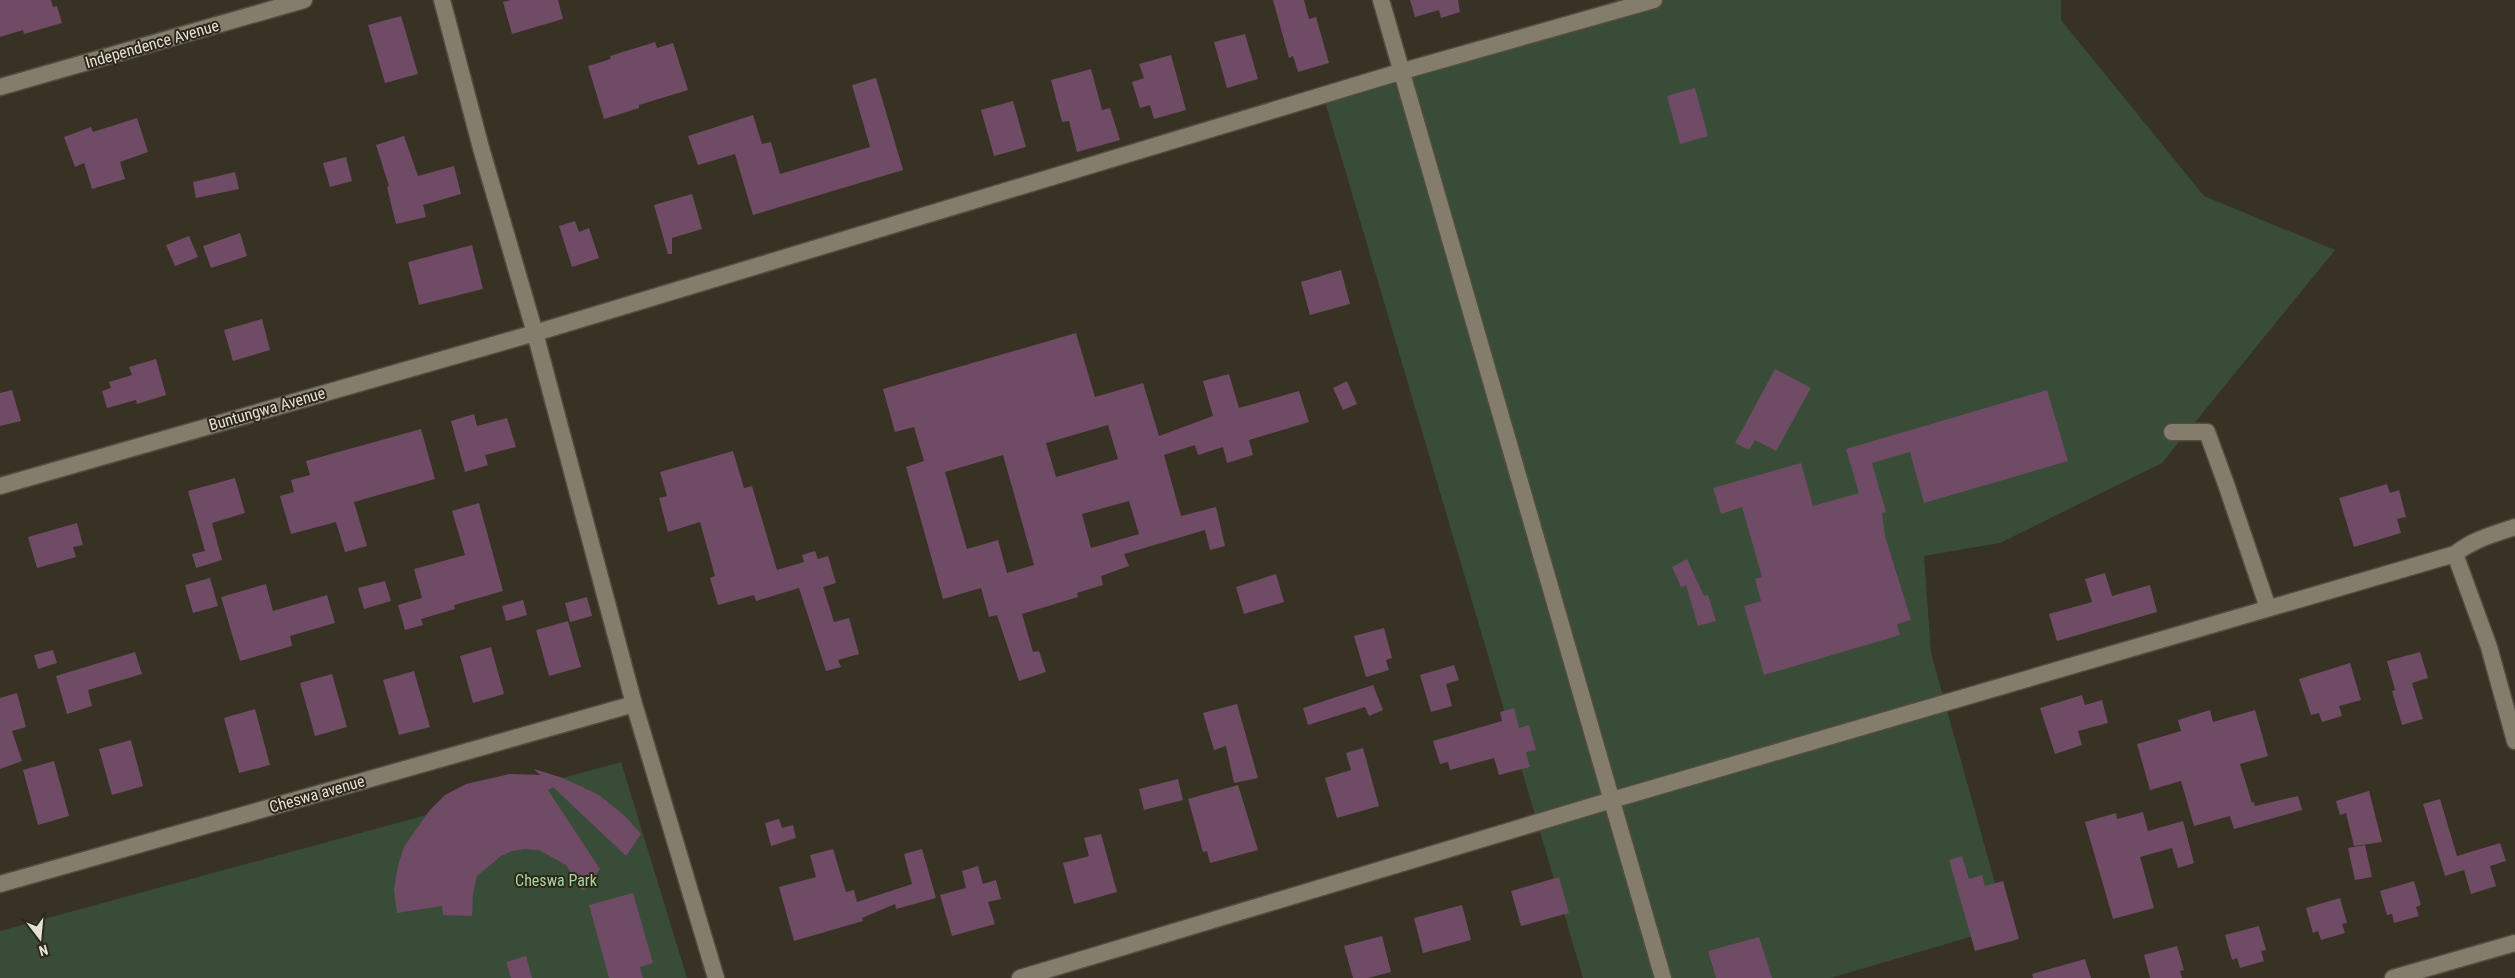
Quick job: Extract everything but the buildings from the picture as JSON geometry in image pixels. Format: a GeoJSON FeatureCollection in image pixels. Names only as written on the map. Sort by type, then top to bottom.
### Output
{"type":"FeatureCollection","features":[{"type":"Feature","properties":{"kind":"street","name":"Independence Avenue"},"geometry":{"type":"LineString","coordinates":[[0,87],[304,0]]}},
{"type":"Feature","properties":{"kind":"street"},"geometry":{"type":"LineString","coordinates":[[442,0],[481,148],[535,332],[634,704],[716,978]]}},
{"type":"Feature","properties":{"kind":"street"},"geometry":{"type":"LineString","coordinates":[[1381,0],[1663,978]]}},
{"type":"Feature","properties":{"kind":"street","name":"Buntungwa Avenue"},"geometry":{"type":"LineString","coordinates":[[0,486],[535,332],[1403,71],[1654,0]]}},
{"type":"Feature","properties":{"kind":"street"},"geometry":{"type":"LineString","coordinates":[[2172,432],[2207,432],[2268,608]]}},
{"type":"Feature","properties":{"kind":"street"},"geometry":{"type":"LineString","coordinates":[[1020,978],[1612,800],[2455,554],[2464,547],[2515,527]]}},
{"type":"Feature","properties":{"kind":"street"},"geometry":{"type":"LineString","coordinates":[[2455,554],[2489,647],[2515,742]]}},
{"type":"Feature","properties":{"kind":"street","name":"Cheswa avenue"},"geometry":{"type":"LineString","coordinates":[[0,884],[634,704]]}},
{"type":"Feature","properties":{"kind":"street"},"geometry":{"type":"LineString","coordinates":[[2393,978],[2515,943]]}},
{"type":"Feature","properties":{"kind":"green space"},"geometry":{"type":"Polygon","coordinates":[[[1618,0],[2061,0],[2061,20],[2204,196],[2335,250],[2162,463],[2000,543],[1924,556],[1931,653],[2007,926],[1831,978],[1583,978],[1321,88],[1618,0]]]}},
{"type":"Feature","properties":{"kind":"green space","name":"Cheswa Park"},"geometry":{"type":"Polygon","coordinates":[[[621,762],[687,978],[0,978],[0,931],[621,762]]]}}]}
